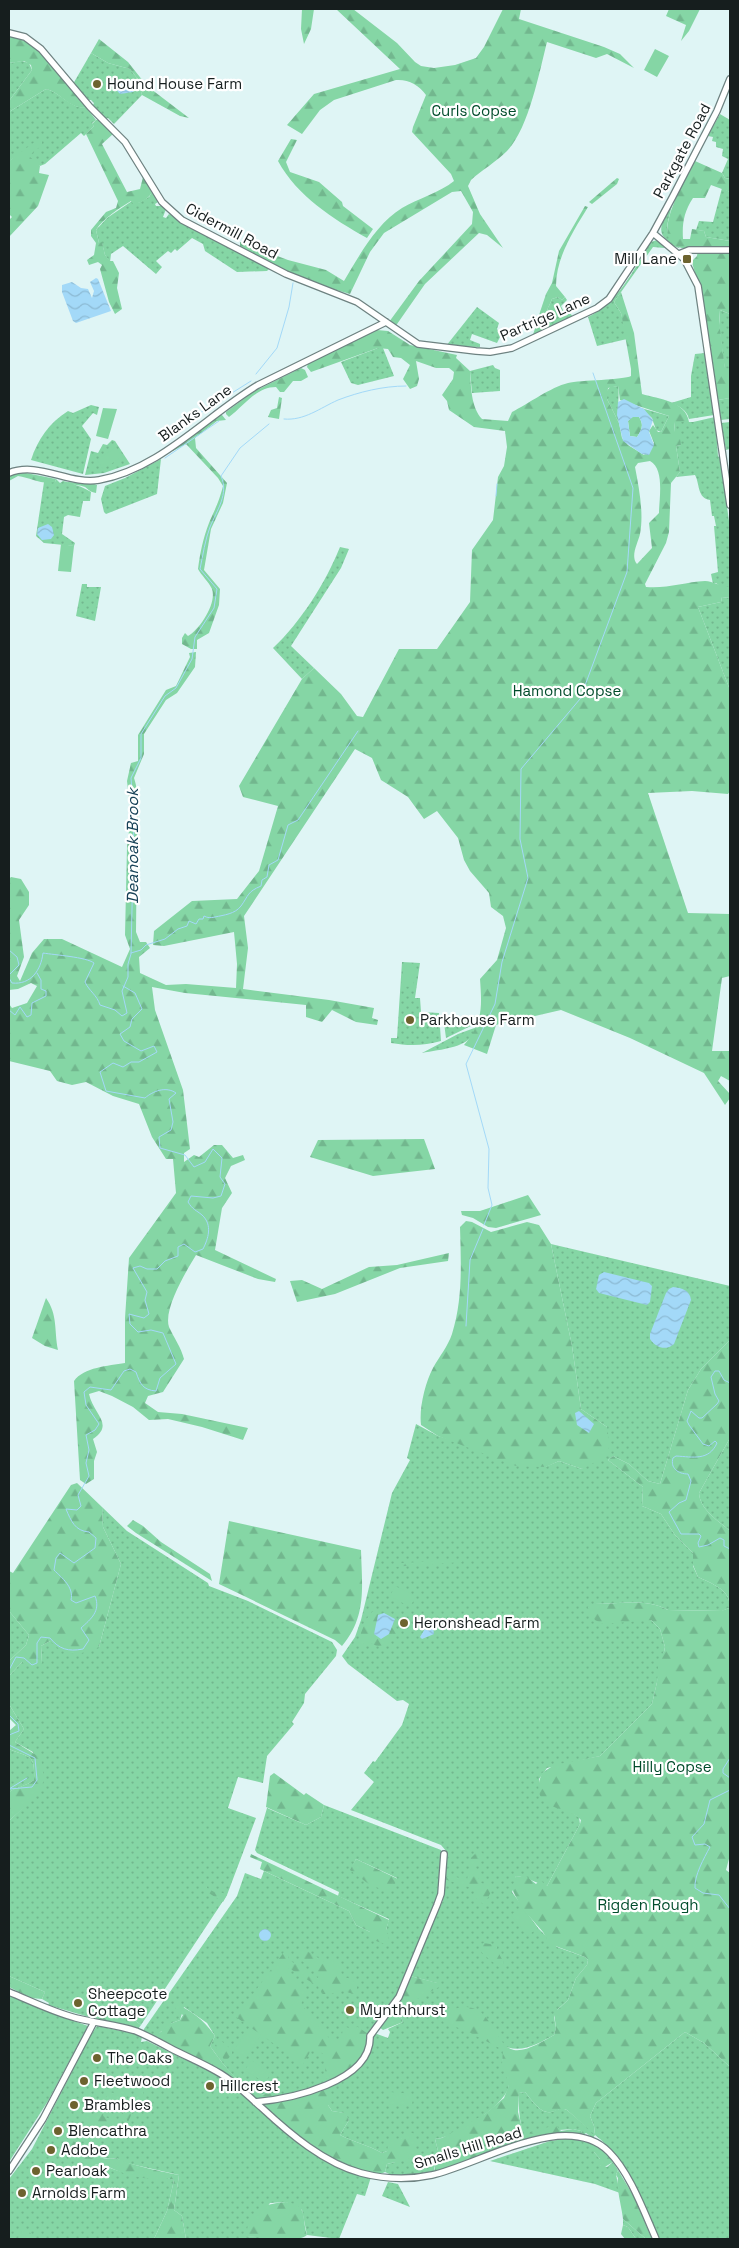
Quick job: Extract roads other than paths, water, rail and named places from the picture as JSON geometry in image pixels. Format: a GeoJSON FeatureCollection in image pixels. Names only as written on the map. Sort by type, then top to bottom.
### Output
{"type":"FeatureCollection","features":[{"type":"Feature","properties":{"kind":"street","name":"Cidermill Road"},"geometry":{"type":"LineString","coordinates":[[9,32],[34,42],[124,142],[162,202],[178,218],[286,274],[357,302],[386,322]]}},
{"type":"Feature","properties":{"kind":"street","name":"Parkgate Road"},"geometry":{"type":"LineString","coordinates":[[653,233],[714,119],[730,79]]}},
{"type":"Feature","properties":{"kind":"street"},"geometry":{"type":"LineString","coordinates":[[653,233],[679,254],[692,272],[699,293],[730,505]]}},
{"type":"Feature","properties":{"kind":"street","name":"Partrige Lane"},"geometry":{"type":"LineString","coordinates":[[386,322],[411,340],[427,346],[490,352],[512,348],[603,304],[614,292],[653,233]]}},
{"type":"Feature","properties":{"kind":"street"},"geometry":{"type":"LineString","coordinates":[[679,254],[689,250],[730,250]]}},
{"type":"Feature","properties":{"kind":"street","name":"Blanks Lane"},"geometry":{"type":"LineString","coordinates":[[9,473],[28,470],[92,481],[111,478],[132,470],[153,459],[258,385],[386,322]]}},
{"type":"Feature","properties":{"kind":"street"},"geometry":{"type":"LineString","coordinates":[[255,2102],[283,2099],[312,2091],[342,2076],[365,2058],[370,2044],[370,2036],[399,1997],[437,1905],[441,1894],[444,1854]]}},
{"type":"Feature","properties":{"kind":"street","name":"Smalls Hill Road"},"geometry":{"type":"LineString","coordinates":[[9,1992],[63,2014],[139,2032],[199,2062],[228,2078],[300,2140],[338,2164],[360,2173],[399,2179],[433,2175],[501,2151],[552,2137],[565,2135],[590,2139],[608,2152],[621,2167],[656,2239]]}},
{"type":"Feature","properties":{"kind":"street"},"geometry":{"type":"LineString","coordinates":[[9,2171],[43,2119],[94,2022]]}},
{"type":"Feature","properties":{"kind":"water"},"geometry":{"type":"Polygon","coordinates":[[[113,80],[129,85],[130,83],[135,86],[135,89],[133,92],[120,94],[111,84],[113,80]]]}},
{"type":"Feature","properties":{"kind":"water"},"geometry":{"type":"Polygon","coordinates":[[[96,278],[111,311],[76,323],[73,321],[62,292],[62,285],[72,282],[81,288],[88,289],[92,298],[94,291],[90,282],[96,278]]]}},
{"type":"Feature","properties":{"kind":"water"},"geometry":{"type":"Polygon","coordinates":[[[624,399],[644,409],[653,420],[649,432],[654,445],[649,455],[642,454],[623,441],[617,415],[618,402],[624,399]],[[633,417],[628,421],[630,436],[637,437],[640,432],[642,425],[639,417],[633,417]]]}},
{"type":"Feature","properties":{"kind":"water"},"geometry":{"type":"Polygon","coordinates":[[[48,524],[52,527],[54,535],[51,539],[42,540],[37,534],[38,528],[48,524]]]}},
{"type":"Feature","properties":{"kind":"water"},"geometry":{"type":"Polygon","coordinates":[[[604,1272],[649,1283],[652,1286],[650,1302],[647,1305],[599,1293],[596,1289],[599,1275],[604,1272]]]}},
{"type":"Feature","properties":{"kind":"water"},"geometry":{"type":"Polygon","coordinates":[[[673,1287],[685,1290],[691,1300],[674,1344],[661,1348],[652,1342],[650,1334],[666,1293],[673,1287]]]}},
{"type":"Feature","properties":{"kind":"water"},"geometry":{"type":"Polygon","coordinates":[[[579,1411],[594,1424],[589,1433],[577,1425],[575,1413],[579,1411]]]}},
{"type":"Feature","properties":{"kind":"water"},"geometry":{"type":"Polygon","coordinates":[[[384,1613],[395,1619],[389,1634],[381,1639],[374,1634],[378,1615],[384,1613]]]}},
{"type":"Feature","properties":{"kind":"water"},"geometry":{"type":"Polygon","coordinates":[[[426,1627],[433,1627],[434,1634],[422,1639],[420,1637],[426,1627]]]}},
{"type":"Feature","properties":{"kind":"water"},"geometry":{"type":"Polygon","coordinates":[[[265,1929],[271,1935],[265,1941],[259,1935],[265,1929]]]}},
{"type":"Feature","properties":{"kind":"waterway"},"geometry":{"type":"LineString","coordinates":[[256,374],[277,348],[289,307],[293,283]]}},
{"type":"Feature","properties":{"kind":"waterway"},"geometry":{"type":"LineString","coordinates":[[484,1225],[492,1205],[488,1188],[489,1149],[466,1064],[495,1004],[502,962],[528,878],[520,839],[521,769],[580,699],[627,572],[633,488],[593,373]]}},
{"type":"Feature","properties":{"kind":"waterway"},"geometry":{"type":"LineString","coordinates":[[200,413],[251,381]]}},
{"type":"Feature","properties":{"kind":"waterway"},"geometry":{"type":"LineString","coordinates":[[284,419],[305,416],[338,400],[363,392],[380,388],[406,386]]}},
{"type":"Feature","properties":{"kind":"waterway"},"geometry":{"type":"LineString","coordinates":[[165,458],[219,421]]}},
{"type":"Feature","properties":{"kind":"waterway","name":"Deanoak Brook"},"geometry":{"type":"LineString","coordinates":[[9,978],[12,983],[25,982],[30,979],[40,965],[43,953],[84,959],[94,963],[85,982],[100,1005],[115,1010],[122,1016],[127,1013],[122,991],[128,977],[128,964],[131,954],[134,817],[131,778],[141,758],[141,734],[165,696],[176,688],[192,659],[195,637],[214,608],[217,589],[200,569],[208,532],[223,496],[224,489],[221,476],[240,448],[269,424]]}},
{"type":"Feature","properties":{"kind":"waterway"},"geometry":{"type":"LineString","coordinates":[[496,496],[497,484]]}},
{"type":"Feature","properties":{"kind":"waterway"},"geometry":{"type":"LineString","coordinates":[[131,953],[141,950],[146,945],[165,939],[178,929],[187,926],[189,921],[196,924],[204,916],[210,918],[222,916],[239,909],[247,896],[261,886],[262,880],[267,877],[269,865],[278,860],[288,825],[298,820],[358,731]]}},
{"type":"Feature","properties":{"kind":"waterway"},"geometry":{"type":"LineString","coordinates":[[9,950],[17,957],[19,965],[9,975]]}},
{"type":"Feature","properties":{"kind":"waterway"},"geometry":{"type":"LineString","coordinates":[[9,1010],[15,1015],[20,1007],[27,1017],[31,1015],[32,1003],[46,996],[46,991],[41,989],[41,980],[37,973]]}},
{"type":"Feature","properties":{"kind":"waterway","name":"Deanoak Brook"},"geometry":{"type":"LineString","coordinates":[[9,1670],[16,1657],[24,1658],[32,1665],[37,1663],[37,1643],[41,1637],[50,1638],[60,1647],[73,1650],[83,1649],[89,1640],[81,1628],[96,1610],[97,1601],[95,1596],[76,1603],[71,1600],[69,1587],[54,1570],[56,1558],[60,1553],[74,1563],[95,1548],[96,1538],[89,1532],[80,1530],[72,1521],[66,1509],[77,1510],[81,1506],[78,1495],[89,1476],[86,1463],[89,1450],[86,1435],[95,1430],[99,1424],[86,1405],[84,1392],[90,1387],[111,1390],[124,1371],[130,1369],[136,1372],[145,1388],[156,1391],[160,1378],[176,1364],[163,1333],[151,1330],[138,1332],[130,1324],[129,1314],[144,1318],[149,1314],[145,1300],[147,1292],[133,1268],[140,1266],[147,1269],[157,1269],[165,1261],[178,1256],[178,1247],[184,1244],[195,1252],[203,1249],[208,1236],[208,1223],[188,1202],[191,1196],[213,1198],[221,1196],[225,1184],[220,1177],[222,1158],[213,1149],[205,1162],[194,1167],[185,1155],[160,1148],[159,1137],[171,1130],[173,1122],[169,1099],[176,1093],[160,1090],[145,1098],[106,1091],[100,1072],[113,1063],[123,1067],[131,1062],[139,1062],[157,1052],[154,1046],[141,1051],[124,1041],[120,1034],[130,1027],[132,1019],[142,1009],[135,993],[123,986]]}},
{"type":"Feature","properties":{"kind":"waterway"},"geometry":{"type":"LineString","coordinates":[[466,1326],[470,1260],[483,1229]]}},
{"type":"Feature","properties":{"kind":"waterway"},"geometry":{"type":"LineString","coordinates":[[730,1383],[724,1380],[719,1371],[715,1371],[711,1377],[715,1394],[719,1401],[702,1418],[699,1418],[691,1411],[687,1421],[703,1444],[709,1446],[715,1441],[717,1443],[710,1453],[700,1457],[676,1456],[673,1458],[672,1462],[676,1470],[688,1474],[691,1481],[686,1500],[679,1503],[669,1512],[681,1534],[699,1534],[701,1536],[698,1543],[699,1547],[708,1545],[720,1538],[724,1540],[724,1546],[730,1549]]}},
{"type":"Feature","properties":{"kind":"waterway","name":"Deanoak Brook"},"geometry":{"type":"LineString","coordinates":[[9,1715],[18,1724],[19,1731],[9,1735]]}},
{"type":"Feature","properties":{"kind":"waterway","name":"Deanoak Brook"},"geometry":{"type":"LineString","coordinates":[[9,1745],[35,1758],[37,1780],[32,1787],[9,1789]]}},
{"type":"Feature","properties":{"kind":"waterway"},"geometry":{"type":"LineString","coordinates":[[730,1758],[723,1769],[723,1773],[730,1778]]}},
{"type":"Feature","properties":{"kind":"waterway","name":"Deanoak Brook"},"geometry":{"type":"LineString","coordinates":[[9,1789],[27,1778]]}},
{"type":"Feature","properties":{"kind":"waterway"},"geometry":{"type":"LineString","coordinates":[[730,1790],[710,1800],[704,1824],[692,1837],[695,1845],[705,1844],[710,1847],[702,1862],[695,1888],[703,1893],[719,1895],[730,1909]]}},
{"type":"Feature","properties":{"kind":"place","name":"Hound House Farm"},"geometry":{"type":"Point","coordinates":[97,84]}},
{"type":"Feature","properties":{"kind":"place","name":"Mill Lane"},"geometry":{"type":"Point","coordinates":[687,259]}},
{"type":"Feature","properties":{"kind":"place","name":"Parkhouse Farm"},"geometry":{"type":"Point","coordinates":[410,1020]}},
{"type":"Feature","properties":{"kind":"place","name":"Heronshead Farm"},"geometry":{"type":"Point","coordinates":[404,1623]}},
{"type":"Feature","properties":{"kind":"place","name":"Sheepcote Cottage"},"geometry":{"type":"Point","coordinates":[78,2003]}},
{"type":"Feature","properties":{"kind":"place","name":"Mynthhurst"},"geometry":{"type":"Point","coordinates":[350,2010]}},
{"type":"Feature","properties":{"kind":"place","name":"The Oaks"},"geometry":{"type":"Point","coordinates":[97,2058]}},
{"type":"Feature","properties":{"kind":"place","name":"Fleetwood"},"geometry":{"type":"Point","coordinates":[84,2081]}},
{"type":"Feature","properties":{"kind":"place","name":"Hillcrest"},"geometry":{"type":"Point","coordinates":[210,2086]}},
{"type":"Feature","properties":{"kind":"place","name":"Brambles"},"geometry":{"type":"Point","coordinates":[74,2105]}},
{"type":"Feature","properties":{"kind":"place","name":"Blencathra"},"geometry":{"type":"Point","coordinates":[58,2131]}},
{"type":"Feature","properties":{"kind":"place","name":"Adobe"},"geometry":{"type":"Point","coordinates":[51,2150]}},
{"type":"Feature","properties":{"kind":"place","name":"Pearloak"},"geometry":{"type":"Point","coordinates":[36,2171]}},
{"type":"Feature","properties":{"kind":"place","name":"Arnolds Farm"},"geometry":{"type":"Point","coordinates":[22,2193]}},
{"type":"Feature","properties":{"kind":"park label","name":"Curls Copse"},"geometry":{"type":"Point","coordinates":[474,111]}},
{"type":"Feature","properties":{"kind":"park label","name":"Hamond Copse"},"geometry":{"type":"Point","coordinates":[567,691]}},
{"type":"Feature","properties":{"kind":"park label","name":"Hilly Copse"},"geometry":{"type":"Point","coordinates":[672,1767]}},
{"type":"Feature","properties":{"kind":"park label","name":"Rigden Rough"},"geometry":{"type":"Point","coordinates":[648,1905]}}]}
